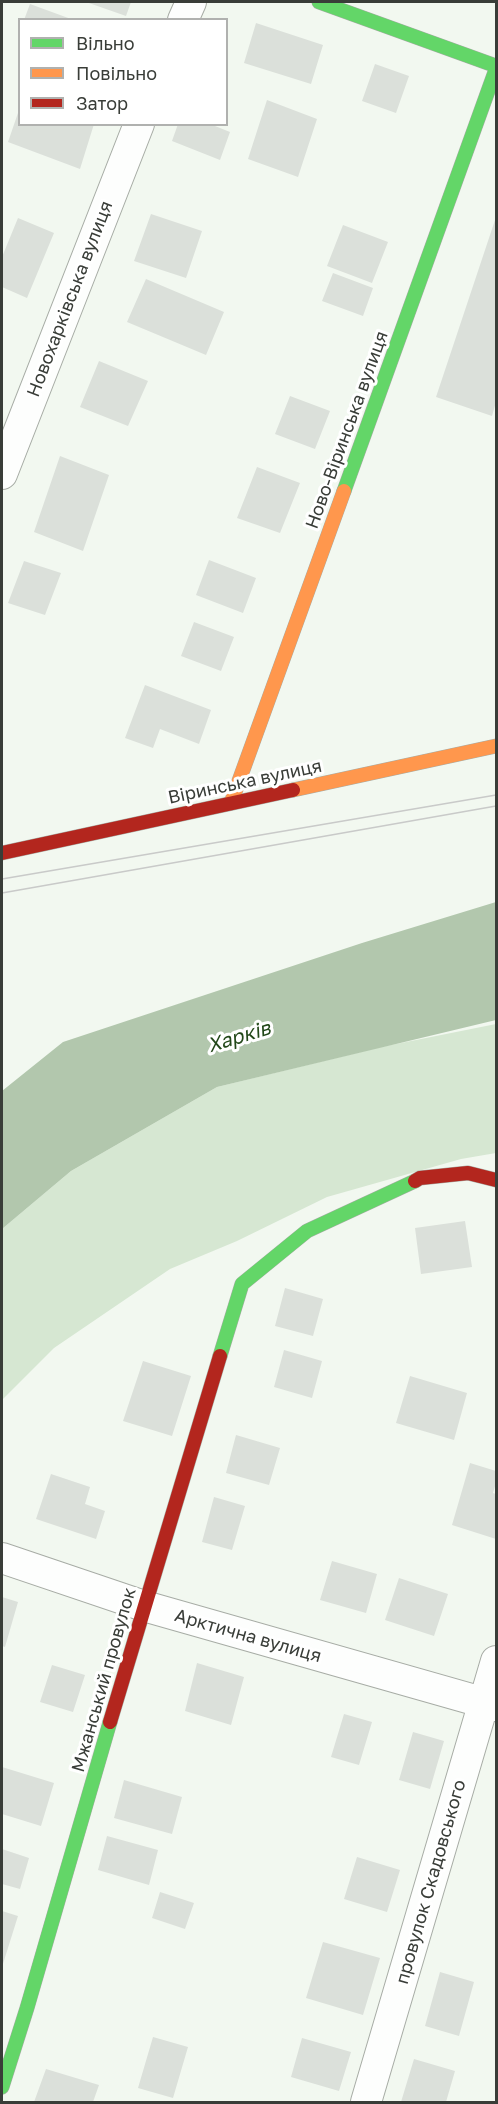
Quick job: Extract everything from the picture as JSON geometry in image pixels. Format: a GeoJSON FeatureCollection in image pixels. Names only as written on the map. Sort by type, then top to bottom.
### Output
{"type":"FeatureCollection","features":[{"type":"Feature","properties":{"kind":"street"},"geometry":{"type":"LineString","coordinates":[[184,18],[191,2]]}},
{"type":"Feature","properties":{"kind":"street"},"geometry":{"type":"LineString","coordinates":[[319,2],[496,67]]}},
{"type":"Feature","properties":{"kind":"street","name":"Ново-Віринська вулиця"},"geometry":{"type":"LineString","coordinates":[[231,803],[496,67]]}},
{"type":"Feature","properties":{"kind":"street","name":"Новохарківська вулиця"},"geometry":{"type":"LineString","coordinates":[[2,474],[138,126]]}},
{"type":"Feature","properties":{"kind":"street","name":"Віринська вулиця"},"geometry":{"type":"LineString","coordinates":[[2,853],[496,746]]}},
{"type":"Feature","properties":{"kind":"street","name":"Мжанський провулок"},"geometry":{"type":"LineString","coordinates":[[2,2086],[242,1284],[307,1231],[420,1178],[468,1173],[496,1180]]}},
{"type":"Feature","properties":{"kind":"street","name":"Арктична вулиця"},"geometry":{"type":"LineString","coordinates":[[2,1558],[144,1606],[490,1704]]}},
{"type":"Feature","properties":{"kind":"street","name":"провулок Скадовського"},"geometry":{"type":"LineString","coordinates":[[366,2103],[490,1704],[496,1661]]}},
{"type":"Feature","properties":{"kind":"shaded area"},"geometry":{"type":"Polygon","coordinates":[[[496,1024],[496,1153],[461,1159],[327,1197],[237,1241],[170,1269],[54,1348],[2,1400],[2,1229],[71,1171],[217,1087],[381,1047],[496,1024]]]}},
{"type":"Feature","properties":{"kind":"water","name":"Харків"},"geometry":{"type":"Polygon","coordinates":[[[496,902],[496,1020],[217,1087],[71,1171],[2,1229],[2,1091],[63,1042],[362,943],[496,902]]]}},
{"type":"Feature","properties":{"kind":"building"},"geometry":{"type":"Polygon","coordinates":[[[86,2],[131,2],[126,16],[86,2]]]}},
{"type":"Feature","properties":{"kind":"building"},"geometry":{"type":"Polygon","coordinates":[[[30,4],[68,18],[25,18],[30,4]]]}},
{"type":"Feature","properties":{"kind":"building"},"geometry":{"type":"Polygon","coordinates":[[[256,23],[323,45],[311,84],[244,63],[256,23]]]}},
{"type":"Feature","properties":{"kind":"building"},"geometry":{"type":"Polygon","coordinates":[[[375,64],[409,76],[396,113],[362,101],[375,64]]]}},
{"type":"Feature","properties":{"kind":"building"},"geometry":{"type":"Polygon","coordinates":[[[267,100],[317,119],[298,177],[248,159],[267,100]]]}},
{"type":"Feature","properties":{"kind":"building"},"geometry":{"type":"Polygon","coordinates":[[[18,113],[18,126],[93,126],[80,169],[8,142],[18,113]]]}},
{"type":"Feature","properties":{"kind":"building"},"geometry":{"type":"Polygon","coordinates":[[[177,126],[215,126],[230,132],[220,160],[172,141],[177,126]]]}},
{"type":"Feature","properties":{"kind":"building"},"geometry":{"type":"Polygon","coordinates":[[[151,214],[202,231],[186,278],[134,261],[151,214]]]}},
{"type":"Feature","properties":{"kind":"building"},"geometry":{"type":"Polygon","coordinates":[[[496,217],[496,402],[492,416],[436,397],[496,217]]]}},
{"type":"Feature","properties":{"kind":"building"},"geometry":{"type":"Polygon","coordinates":[[[18,218],[54,233],[27,298],[2,287],[2,257],[18,218]]]}},
{"type":"Feature","properties":{"kind":"building"},"geometry":{"type":"Polygon","coordinates":[[[343,225],[388,242],[372,283],[327,266],[343,225]]]}},
{"type":"Feature","properties":{"kind":"building"},"geometry":{"type":"Polygon","coordinates":[[[333,273],[373,288],[363,316],[322,301],[333,273]]]}},
{"type":"Feature","properties":{"kind":"building"},"geometry":{"type":"Polygon","coordinates":[[[146,279],[224,312],[206,355],[127,322],[146,279]]]}},
{"type":"Feature","properties":{"kind":"building"},"geometry":{"type":"Polygon","coordinates":[[[99,361],[148,381],[128,426],[80,407],[99,361]]]}},
{"type":"Feature","properties":{"kind":"building"},"geometry":{"type":"Polygon","coordinates":[[[290,396],[330,411],[315,449],[275,434],[290,396]]]}},
{"type":"Feature","properties":{"kind":"building"},"geometry":{"type":"Polygon","coordinates":[[[60,456],[109,475],[83,551],[34,532],[60,456]]]}},
{"type":"Feature","properties":{"kind":"building"},"geometry":{"type":"Polygon","coordinates":[[[257,467],[300,483],[280,533],[237,518],[257,467]]]}},
{"type":"Feature","properties":{"kind":"building"},"geometry":{"type":"Polygon","coordinates":[[[209,560],[256,578],[243,613],[196,595],[209,560]]]}},
{"type":"Feature","properties":{"kind":"building"},"geometry":{"type":"Polygon","coordinates":[[[24,561],[61,573],[45,615],[8,603],[24,561]]]}},
{"type":"Feature","properties":{"kind":"building"},"geometry":{"type":"Polygon","coordinates":[[[194,622],[234,637],[221,671],[181,656],[194,622]]]}},
{"type":"Feature","properties":{"kind":"building"},"geometry":{"type":"Polygon","coordinates":[[[145,685],[211,710],[199,744],[160,729],[153,748],[125,738],[145,685]]]}},
{"type":"Feature","properties":{"kind":"building"},"geometry":{"type":"Polygon","coordinates":[[[465,1221],[472,1267],[421,1274],[415,1228],[465,1221]]]}},
{"type":"Feature","properties":{"kind":"building"},"geometry":{"type":"Polygon","coordinates":[[[285,1288],[323,1299],[313,1336],[275,1326],[285,1288]]]}},
{"type":"Feature","properties":{"kind":"building"},"geometry":{"type":"Polygon","coordinates":[[[284,1350],[322,1361],[312,1398],[274,1387],[284,1350]]]}},
{"type":"Feature","properties":{"kind":"building"},"geometry":{"type":"Polygon","coordinates":[[[143,1361],[191,1376],[172,1436],[123,1421],[143,1361]]]}},
{"type":"Feature","properties":{"kind":"building"},"geometry":{"type":"Polygon","coordinates":[[[410,1376],[467,1393],[454,1440],[396,1423],[410,1376]]]}},
{"type":"Feature","properties":{"kind":"building"},"geometry":{"type":"Polygon","coordinates":[[[236,1435],[280,1448],[269,1485],[226,1473],[236,1435]]]}},
{"type":"Feature","properties":{"kind":"building"},"geometry":{"type":"Polygon","coordinates":[[[470,1463],[496,1471],[493,1493],[496,1494],[496,1539],[452,1525],[470,1463]]]}},
{"type":"Feature","properties":{"kind":"building"},"geometry":{"type":"Polygon","coordinates":[[[51,1474],[90,1487],[85,1504],[105,1511],[96,1539],[36,1519],[51,1474]]]}},
{"type":"Feature","properties":{"kind":"building"},"geometry":{"type":"Polygon","coordinates":[[[214,1497],[245,1506],[232,1550],[202,1542],[214,1497]]]}},
{"type":"Feature","properties":{"kind":"building"},"geometry":{"type":"Polygon","coordinates":[[[332,1561],[377,1574],[366,1613],[320,1600],[332,1561]]]}},
{"type":"Feature","properties":{"kind":"building"},"geometry":{"type":"Polygon","coordinates":[[[399,1578],[448,1594],[434,1636],[385,1620],[399,1578]]]}},
{"type":"Feature","properties":{"kind":"building"},"geometry":{"type":"Polygon","coordinates":[[[2,1597],[18,1602],[5,1647],[2,1646],[2,1597]]]}},
{"type":"Feature","properties":{"kind":"building"},"geometry":{"type":"Polygon","coordinates":[[[197,1663],[244,1677],[231,1725],[185,1711],[197,1663]]]}},
{"type":"Feature","properties":{"kind":"building"},"geometry":{"type":"Polygon","coordinates":[[[52,1665],[85,1675],[73,1712],[40,1702],[52,1665]]]}},
{"type":"Feature","properties":{"kind":"building"},"geometry":{"type":"Polygon","coordinates":[[[344,1714],[372,1722],[359,1765],[331,1757],[344,1714]]]}},
{"type":"Feature","properties":{"kind":"building"},"geometry":{"type":"Polygon","coordinates":[[[413,1732],[444,1741],[430,1789],[399,1780],[413,1732]]]}},
{"type":"Feature","properties":{"kind":"building"},"geometry":{"type":"Polygon","coordinates":[[[2,1767],[54,1783],[41,1826],[2,1814],[2,1767]]]}},
{"type":"Feature","properties":{"kind":"building"},"geometry":{"type":"Polygon","coordinates":[[[124,1780],[182,1797],[172,1834],[114,1818],[124,1780]]]}},
{"type":"Feature","properties":{"kind":"building"},"geometry":{"type":"Polygon","coordinates":[[[107,1836],[158,1850],[149,1885],[98,1870],[107,1836]]]}},
{"type":"Feature","properties":{"kind":"building"},"geometry":{"type":"Polygon","coordinates":[[[2,1849],[29,1858],[20,1889],[2,1884],[2,1849]]]}},
{"type":"Feature","properties":{"kind":"building"},"geometry":{"type":"Polygon","coordinates":[[[357,1857],[400,1870],[387,1912],[344,1899],[357,1857]]]}},
{"type":"Feature","properties":{"kind":"building"},"geometry":{"type":"Polygon","coordinates":[[[160,1892],[194,1903],[185,1929],[152,1918],[160,1892]]]}},
{"type":"Feature","properties":{"kind":"building"},"geometry":{"type":"Polygon","coordinates":[[[2,1911],[18,1916],[2,1967],[2,1911]]]}},
{"type":"Feature","properties":{"kind":"building"},"geometry":{"type":"Polygon","coordinates":[[[323,1942],[380,1958],[363,2015],[306,1998],[323,1942]]]}},
{"type":"Feature","properties":{"kind":"building"},"geometry":{"type":"Polygon","coordinates":[[[440,1972],[474,1982],[459,2036],[425,2026],[440,1972]]]}},
{"type":"Feature","properties":{"kind":"building"},"geometry":{"type":"Polygon","coordinates":[[[153,2037],[188,2047],[173,2098],[138,2088],[153,2037]]]}},
{"type":"Feature","properties":{"kind":"building"},"geometry":{"type":"Polygon","coordinates":[[[302,2038],[351,2052],[339,2091],[291,2077],[302,2038]]]}},
{"type":"Feature","properties":{"kind":"building"},"geometry":{"type":"Polygon","coordinates":[[[414,2059],[455,2071],[446,2102],[401,2102],[414,2059]]]}},
{"type":"Feature","properties":{"kind":"building"},"geometry":{"type":"Polygon","coordinates":[[[46,2069],[99,2085],[93,2102],[34,2102],[46,2069]]]}},
{"type":"Feature","properties":{"kind":"tram line"},"geometry":{"type":"LineString","coordinates":[[2,879],[496,795]]}},
{"type":"Feature","properties":{"kind":"tram line"},"geometry":{"type":"LineString","coordinates":[[2,893],[496,806]]}},
{"type":"Feature","properties":{"kind":"traffic: fast"},"geometry":{"type":"LineString","coordinates":[[319,2],[496,66]]}},
{"type":"Feature","properties":{"kind":"traffic: fast"},"geometry":{"type":"LineString","coordinates":[[344,491],[496,69]]}},
{"type":"Feature","properties":{"kind":"traffic: fast"},"geometry":{"type":"LineString","coordinates":[[220,1356],[242,1284],[307,1231],[415,1181]]}},
{"type":"Feature","properties":{"kind":"traffic: fast"},"geometry":{"type":"LineString","coordinates":[[2,2087],[110,1722]]}},
{"type":"Feature","properties":{"kind":"traffic: slow"},"geometry":{"type":"LineString","coordinates":[[231,803],[344,491]]}},
{"type":"Feature","properties":{"kind":"traffic: slow"},"geometry":{"type":"LineString","coordinates":[[293,790],[496,746]]}},
{"type":"Feature","properties":{"kind":"traffic: jam"},"geometry":{"type":"LineString","coordinates":[[2,853],[293,790]]}},
{"type":"Feature","properties":{"kind":"traffic: jam"},"geometry":{"type":"LineString","coordinates":[[415,1181],[420,1178],[468,1173],[496,1180]]}},
{"type":"Feature","properties":{"kind":"traffic: jam"},"geometry":{"type":"LineString","coordinates":[[110,1722],[220,1356]]}}]}
